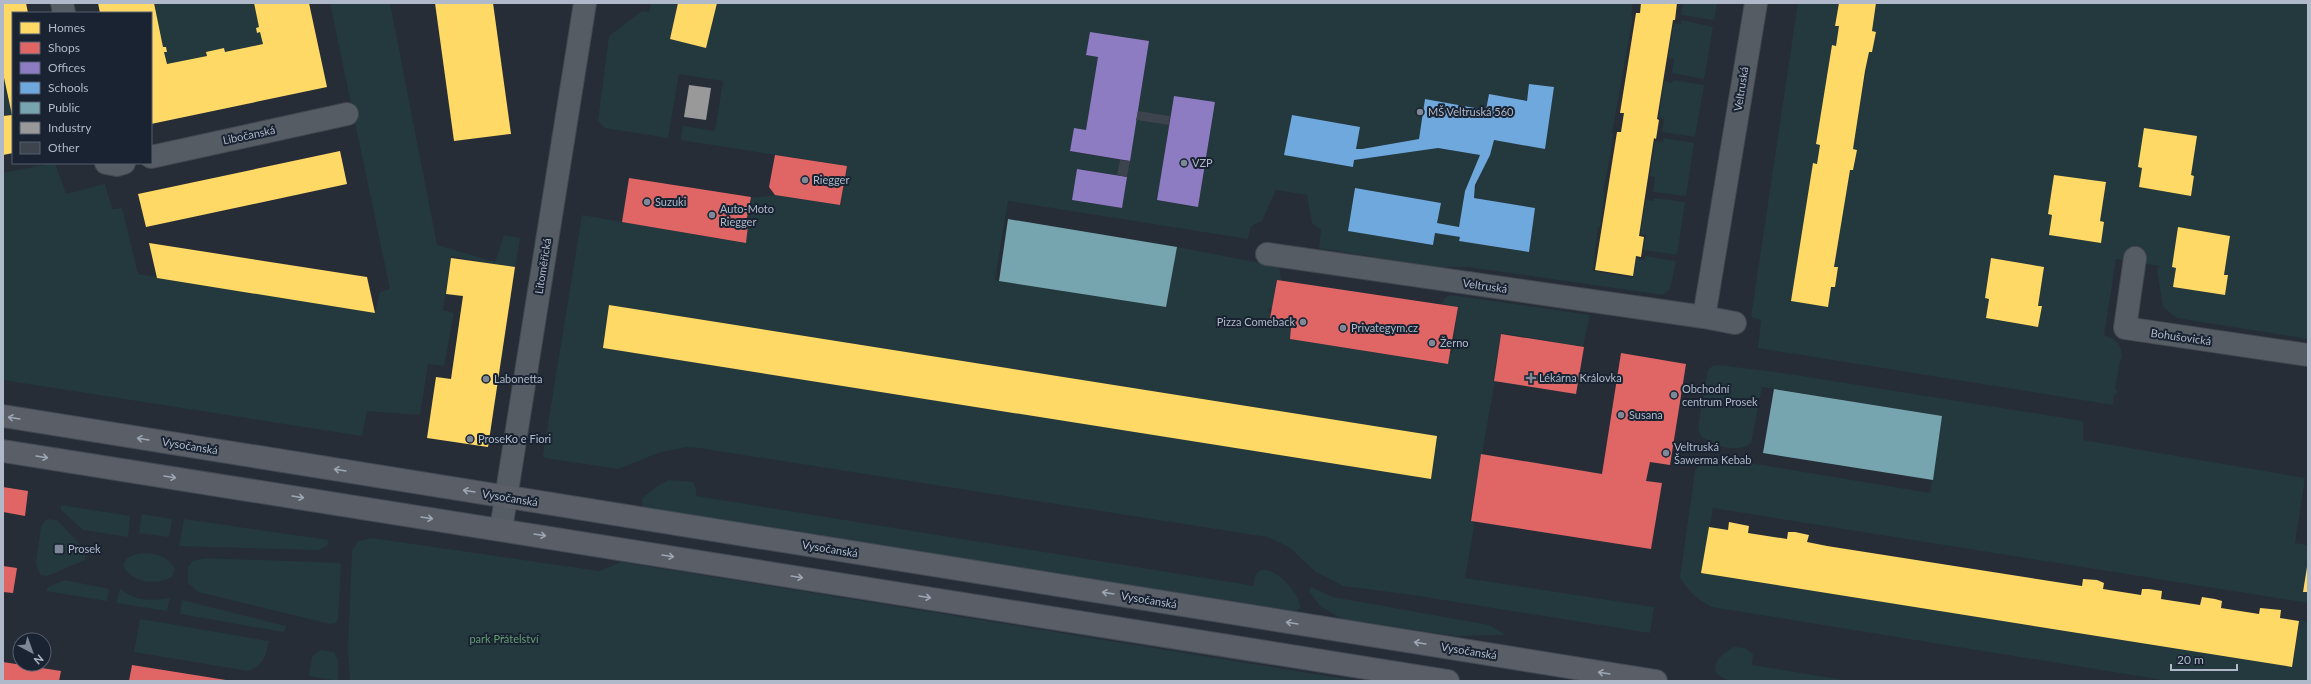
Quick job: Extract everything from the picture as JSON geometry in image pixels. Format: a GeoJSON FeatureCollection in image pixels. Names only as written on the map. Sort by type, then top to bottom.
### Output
{"type":"FeatureCollection","features":[{"type":"Feature","properties":{"kind":"main road","name":"Vysočanská"},"geometry":{"type":"LineString","coordinates":[[3,416],[1656,681]]}},
{"type":"Feature","properties":{"kind":"main road"},"geometry":{"type":"LineString","coordinates":[[3,451],[501,529],[1448,681]]}},
{"type":"Feature","properties":{"kind":"street","name":"Litoměřická"},"geometry":{"type":"LineString","coordinates":[[501,529],[585,3]]}},
{"type":"Feature","properties":{"kind":"street","name":"Veltruská"},"geometry":{"type":"LineString","coordinates":[[1704,316],[1756,3]]}},
{"type":"Feature","properties":{"kind":"street","name":"Libočanská"},"geometry":{"type":"LineString","coordinates":[[152,157],[347,114]]}},
{"type":"Feature","properties":{"kind":"street","name":"Veltruská"},"geometry":{"type":"LineString","coordinates":[[1267,254],[1704,316],[1735,323]]}},
{"type":"Feature","properties":{"kind":"street","name":"Bohušovická"},"geometry":{"type":"LineString","coordinates":[[2135,258],[2125,328],[2308,355]]}},
{"type":"Feature","properties":{"kind":"green space"},"geometry":{"type":"Polygon","coordinates":[[[154,3],[254,3],[259,27],[256,28],[257,32],[260,32],[263,44],[225,52],[224,48],[207,52],[207,56],[167,64],[164,52],[167,51],[166,47],[163,47],[154,3]]]}},
{"type":"Feature","properties":{"kind":"green space"},"geometry":{"type":"Polygon","coordinates":[[[330,3],[390,3],[437,245],[495,262],[504,235],[520,238],[515,268],[451,256],[443,310],[454,313],[444,366],[428,364],[420,415],[367,411],[362,436],[3,380],[3,173],[48,164],[55,164],[66,194],[105,184],[112,209],[122,208],[138,274],[375,313],[380,292],[390,289],[330,3]]]}},
{"type":"Feature","properties":{"kind":"green space"},"geometry":{"type":"Polygon","coordinates":[[[651,3],[678,3],[706,48],[717,3],[1633,3],[1631,15],[1633,16],[1612,133],[1614,134],[1603,192],[1605,192],[1600,227],[1598,227],[1593,271],[1633,278],[1636,258],[1644,260],[1645,256],[1676,261],[1670,289],[1663,295],[1468,267],[1437,267],[1319,248],[1321,230],[1312,223],[1307,195],[1276,190],[1262,221],[1251,226],[1248,239],[1008,201],[995,280],[1166,307],[1177,247],[1276,266],[1280,270],[1281,281],[1276,280],[1272,309],[1269,308],[1268,312],[1271,313],[1269,324],[1291,327],[1290,339],[1447,364],[1449,353],[1452,353],[1458,307],[1442,304],[1445,298],[1450,295],[1590,315],[1583,346],[1551,343],[1551,341],[1501,333],[1493,380],[1495,381],[1470,520],[1473,520],[1474,527],[1465,578],[1654,607],[1650,633],[1406,594],[1343,586],[1316,572],[1289,547],[1267,537],[699,448],[686,447],[661,452],[618,469],[545,458],[543,455],[582,215],[745,243],[751,198],[775,195],[841,205],[846,166],[681,140],[683,126],[715,131],[723,81],[679,74],[668,138],[605,128],[598,121],[609,36],[642,11],[649,12],[651,3]],[[1090,32],[1086,55],[1098,57],[1086,130],[1074,128],[1070,151],[1120,160],[1117,175],[1077,169],[1072,200],[1122,208],[1136,120],[1169,125],[1157,200],[1198,207],[1215,102],[1174,96],[1170,116],[1138,111],[1149,41],[1090,32]],[[1529,84],[1527,101],[1489,94],[1486,110],[1425,99],[1419,139],[1362,149],[1356,149],[1359,127],[1292,115],[1284,155],[1353,167],[1354,160],[1438,148],[1480,155],[1465,191],[1459,227],[1437,223],[1440,203],[1355,188],[1348,231],[1433,245],[1435,233],[1460,237],[1459,241],[1529,252],[1535,208],[1474,198],[1477,183],[1494,140],[1545,148],[1554,87],[1529,84]],[[609,305],[603,348],[1431,478],[1437,436],[609,305]]]}},
{"type":"Feature","properties":{"kind":"green space"},"geometry":{"type":"Polygon","coordinates":[[[1683,3],[1717,3],[1714,20],[1681,15],[1683,3]]]}},
{"type":"Feature","properties":{"kind":"green space"},"geometry":{"type":"Polygon","coordinates":[[[1798,3],[1839,3],[1835,25],[1839,26],[1836,46],[1832,45],[1816,144],[1820,145],[1817,164],[1813,163],[1791,301],[1835,287],[1838,267],[1834,267],[1850,170],[1853,170],[1857,150],[1853,149],[1869,52],[1872,52],[1876,32],[1872,31],[1876,3],[2308,3],[2308,339],[2177,318],[2163,307],[2157,270],[2160,266],[2116,259],[2104,335],[2118,343],[2121,349],[2122,358],[2120,361],[2115,389],[2117,390],[2116,395],[2114,394],[2113,405],[1758,348],[1761,320],[1751,317],[1798,3]],[[2145,128],[2138,167],[2142,168],[2139,187],[2191,196],[2194,176],[2191,175],[2196,136],[2145,128]],[[2054,175],[2048,214],[2052,215],[2049,235],[2101,243],[2100,221],[2106,183],[2054,175]],[[2178,227],[2172,267],[2176,268],[2173,287],[2225,295],[2228,276],[2224,275],[2230,236],[2178,227]],[[1991,258],[1985,298],[1989,299],[1986,318],[2038,327],[2042,307],[2038,306],[2044,267],[1991,258]]]}},
{"type":"Feature","properties":{"kind":"green space"},"geometry":{"type":"Polygon","coordinates":[[[1682,20],[1713,27],[1704,79],[1672,73],[1674,59],[1668,58],[1674,23],[1681,24],[1682,20]]]}},
{"type":"Feature","properties":{"kind":"green space"},"geometry":{"type":"Polygon","coordinates":[[[3,73],[12,115],[3,116],[3,73]]]}},
{"type":"Feature","properties":{"kind":"green space"},"geometry":{"type":"Polygon","coordinates":[[[1673,80],[1704,85],[1695,137],[1662,132],[1664,119],[1659,117],[1664,81],[1672,83],[1673,80]]]}},
{"type":"Feature","properties":{"kind":"green space"},"geometry":{"type":"Polygon","coordinates":[[[1663,138],[1694,143],[1686,196],[1653,192],[1655,177],[1650,176],[1655,141],[1663,142],[1663,138]]]}},
{"type":"Feature","properties":{"kind":"green space"},"geometry":{"type":"Polygon","coordinates":[[[1654,198],[1685,202],[1677,255],[1643,250],[1646,235],[1640,234],[1646,200],[1653,201],[1654,198]]]}},
{"type":"Feature","properties":{"kind":"green space"},"geometry":{"type":"Polygon","coordinates":[[[1718,365],[1776,372],[2083,421],[2083,440],[2305,478],[2295,543],[2308,545],[2308,564],[2303,591],[2308,592],[2308,603],[1713,508],[1702,569],[2293,662],[2300,620],[2308,621],[2308,681],[2169,681],[1712,607],[1690,591],[1680,578],[1695,471],[1703,459],[1714,457],[1930,493],[1942,416],[1762,387],[1751,443],[1739,448],[1725,447],[1705,439],[1700,435],[1698,427],[1708,371],[1712,366],[1718,365]]]}},
{"type":"Feature","properties":{"kind":"green space"},"geometry":{"type":"Polygon","coordinates":[[[669,480],[693,482],[696,489],[696,496],[1254,586],[1255,577],[1259,571],[1266,570],[1273,572],[1289,585],[1299,601],[1300,608],[1296,611],[643,509],[642,498],[659,485],[669,480]]]}},
{"type":"Feature","properties":{"kind":"green space"},"geometry":{"type":"Polygon","coordinates":[[[61,505],[130,516],[128,537],[83,530],[61,510],[61,505]]]}},
{"type":"Feature","properties":{"kind":"green space"},"geometry":{"type":"Polygon","coordinates":[[[142,514],[172,519],[169,537],[139,533],[142,514]]]}},
{"type":"Feature","properties":{"kind":"green space"},"geometry":{"type":"Polygon","coordinates":[[[47,519],[57,520],[86,551],[85,560],[47,576],[40,575],[36,563],[41,526],[47,519]]]}},
{"type":"Feature","properties":{"kind":"green space"},"geometry":{"type":"Polygon","coordinates":[[[184,519],[329,540],[327,546],[318,550],[179,546],[184,519]]]}},
{"type":"Feature","properties":{"kind":"green space","name":"park Přátelství"},"geometry":{"type":"Polygon","coordinates":[[[371,538],[599,571],[621,562],[1358,681],[350,681],[348,649],[352,550],[359,541],[371,538]]]}},
{"type":"Feature","properties":{"kind":"green space"},"geometry":{"type":"Polygon","coordinates":[[[144,553],[166,558],[175,569],[172,577],[165,580],[151,582],[132,576],[123,565],[127,559],[132,556],[144,553]]]}},
{"type":"Feature","properties":{"kind":"green space"},"geometry":{"type":"Polygon","coordinates":[[[205,558],[339,563],[341,565],[338,619],[336,623],[330,624],[198,592],[188,583],[188,567],[193,561],[205,558]]]}},
{"type":"Feature","properties":{"kind":"green space"},"geometry":{"type":"Polygon","coordinates":[[[65,580],[109,589],[107,601],[46,591],[48,587],[65,580]]]}},
{"type":"Feature","properties":{"kind":"green space"},"geometry":{"type":"Polygon","coordinates":[[[1311,587],[1333,597],[1489,625],[1506,635],[1455,636],[1343,619],[1321,607],[1309,591],[1311,587]]]}},
{"type":"Feature","properties":{"kind":"green space"},"geometry":{"type":"Polygon","coordinates":[[[120,589],[138,598],[156,600],[170,598],[167,611],[116,603],[120,589]]]}},
{"type":"Feature","properties":{"kind":"green space"},"geometry":{"type":"Polygon","coordinates":[[[182,600],[286,626],[284,632],[180,614],[182,600]]]}},
{"type":"Feature","properties":{"kind":"green space"},"geometry":{"type":"Polygon","coordinates":[[[140,619],[269,641],[267,651],[261,663],[248,671],[134,652],[140,619]]]}},
{"type":"Feature","properties":{"kind":"green space"},"geometry":{"type":"Polygon","coordinates":[[[1734,647],[1745,648],[1753,654],[1752,665],[1850,681],[1732,681],[1718,675],[1715,670],[1715,666],[1727,651],[1734,647]]]}},
{"type":"Feature","properties":{"kind":"green space"},"geometry":{"type":"Polygon","coordinates":[[[321,650],[334,652],[338,660],[338,681],[309,676],[312,656],[321,650]]]}},
{"type":"Feature","properties":{"kind":"building: Homes"},"geometry":{"type":"Polygon","coordinates":[[[3,3],[26,3],[28,12],[12,12],[12,115],[3,73],[3,3]]]}},
{"type":"Feature","properties":{"kind":"building: Homes"},"geometry":{"type":"Polygon","coordinates":[[[98,3],[154,3],[163,47],[166,47],[167,52],[164,52],[167,64],[207,56],[206,52],[224,48],[225,52],[263,44],[260,32],[257,33],[256,28],[259,27],[254,3],[309,3],[327,87],[152,124],[152,12],[100,12],[98,3]]]}},
{"type":"Feature","properties":{"kind":"building: Homes"},"geometry":{"type":"Polygon","coordinates":[[[435,3],[493,3],[511,134],[454,141],[435,3]]]}},
{"type":"Feature","properties":{"kind":"building: Homes"},"geometry":{"type":"Polygon","coordinates":[[[678,3],[717,3],[706,48],[670,39],[678,3]]]}},
{"type":"Feature","properties":{"kind":"building: Homes"},"geometry":{"type":"Polygon","coordinates":[[[1641,3],[1677,3],[1675,20],[1673,20],[1657,119],[1659,120],[1656,139],[1654,138],[1639,236],[1644,237],[1641,257],[1636,256],[1633,276],[1595,270],[1617,132],[1621,132],[1624,113],[1620,113],[1636,13],[1640,13],[1641,3]]]}},
{"type":"Feature","properties":{"kind":"building: Homes"},"geometry":{"type":"Polygon","coordinates":[[[1839,3],[1876,3],[1872,31],[1876,32],[1872,52],[1869,52],[1865,71],[1853,149],[1857,150],[1853,170],[1850,170],[1834,267],[1838,267],[1835,287],[1831,287],[1828,307],[1791,301],[1813,163],[1817,164],[1820,145],[1816,144],[1832,45],[1836,46],[1839,26],[1835,26],[1839,3]]]}},
{"type":"Feature","properties":{"kind":"building: Homes"},"geometry":{"type":"Polygon","coordinates":[[[12,115],[12,153],[3,155],[3,116],[12,115]]]}},
{"type":"Feature","properties":{"kind":"building: Homes"},"geometry":{"type":"Polygon","coordinates":[[[2144,128],[2197,136],[2191,175],[2194,176],[2191,196],[2139,187],[2142,168],[2138,167],[2144,128]]]}},
{"type":"Feature","properties":{"kind":"building: Homes"},"geometry":{"type":"Polygon","coordinates":[[[340,151],[347,184],[146,227],[138,194],[340,151]]]}},
{"type":"Feature","properties":{"kind":"building: Homes"},"geometry":{"type":"Polygon","coordinates":[[[2054,175],[2106,182],[2100,221],[2104,222],[2101,243],[2049,235],[2052,215],[2048,214],[2054,175]]]}},
{"type":"Feature","properties":{"kind":"building: Homes"},"geometry":{"type":"Polygon","coordinates":[[[2178,227],[2230,236],[2224,275],[2228,275],[2225,295],[2173,287],[2176,268],[2172,267],[2178,227]]]}},
{"type":"Feature","properties":{"kind":"building: Homes"},"geometry":{"type":"Polygon","coordinates":[[[149,243],[367,277],[375,313],[157,278],[149,243]]]}},
{"type":"Feature","properties":{"kind":"building: Homes"},"geometry":{"type":"Polygon","coordinates":[[[451,258],[515,267],[488,447],[427,438],[436,377],[451,379],[463,296],[446,294],[451,258]]]}},
{"type":"Feature","properties":{"kind":"building: Homes"},"geometry":{"type":"Polygon","coordinates":[[[1991,258],[2044,267],[2038,306],[2042,306],[2038,327],[1986,318],[1989,299],[1985,298],[1991,258]]]}},
{"type":"Feature","properties":{"kind":"building: Homes"},"geometry":{"type":"Polygon","coordinates":[[[609,305],[1437,436],[1431,479],[603,348],[609,305]]]}},
{"type":"Feature","properties":{"kind":"building: Homes"},"geometry":{"type":"Polygon","coordinates":[[[1729,522],[1749,526],[1748,533],[1787,539],[1788,532],[1809,535],[1807,542],[1827,546],[2082,586],[2083,579],[2097,580],[2104,583],[2103,589],[2141,595],[2142,589],[2162,591],[2161,599],[2200,605],[2202,597],[2215,599],[2222,601],[2221,608],[2259,614],[2260,608],[2281,610],[2280,618],[2299,621],[2292,667],[1701,573],[1709,527],[1728,530],[1729,522]]]}},
{"type":"Feature","properties":{"kind":"building: Homes"},"geometry":{"type":"Polygon","coordinates":[[[2307,567],[2308,592],[2303,592],[2307,567]]]}},
{"type":"Feature","properties":{"kind":"building: Shops"},"geometry":{"type":"Polygon","coordinates":[[[775,155],[847,166],[840,205],[775,195],[769,187],[775,155]]]}},
{"type":"Feature","properties":{"kind":"building: Shops"},"geometry":{"type":"Polygon","coordinates":[[[629,178],[751,197],[746,223],[748,225],[746,243],[622,222],[629,178]]]}},
{"type":"Feature","properties":{"kind":"building: Shops"},"geometry":{"type":"Polygon","coordinates":[[[1277,280],[1458,307],[1448,364],[1290,339],[1291,327],[1269,324],[1277,280]]]}},
{"type":"Feature","properties":{"kind":"building: Shops"},"geometry":{"type":"Polygon","coordinates":[[[1501,334],[1584,347],[1576,394],[1494,381],[1501,334]]]}},
{"type":"Feature","properties":{"kind":"building: Shops"},"geometry":{"type":"Polygon","coordinates":[[[1621,353],[1686,364],[1670,465],[1650,462],[1646,481],[1662,483],[1651,549],[1471,521],[1481,454],[1602,474],[1621,353]]]}},
{"type":"Feature","properties":{"kind":"building: Shops"},"geometry":{"type":"Polygon","coordinates":[[[3,487],[28,491],[25,516],[3,512],[3,487]]]}},
{"type":"Feature","properties":{"kind":"building: Shops"},"geometry":{"type":"Polygon","coordinates":[[[3,566],[17,568],[13,593],[3,592],[3,566]]]}},
{"type":"Feature","properties":{"kind":"building: Shops"},"geometry":{"type":"Polygon","coordinates":[[[3,662],[12,663],[12,672],[52,672],[52,670],[61,671],[59,681],[3,681],[3,662]]]}},
{"type":"Feature","properties":{"kind":"building: Shops"},"geometry":{"type":"Polygon","coordinates":[[[132,665],[226,680],[129,681],[132,665]]]}},
{"type":"Feature","properties":{"kind":"building: Offices"},"geometry":{"type":"Polygon","coordinates":[[[1090,32],[1149,41],[1130,161],[1070,151],[1074,128],[1086,130],[1098,57],[1086,55],[1090,32]]]}},
{"type":"Feature","properties":{"kind":"building: Offices","name":"VZP"},"geometry":{"type":"Polygon","coordinates":[[[1174,96],[1215,102],[1198,207],[1157,200],[1174,96]]]}},
{"type":"Feature","properties":{"kind":"building: Offices"},"geometry":{"type":"Polygon","coordinates":[[[1077,169],[1127,177],[1122,208],[1072,200],[1077,169]]]}},
{"type":"Feature","properties":{"kind":"building: Schools"},"geometry":{"type":"Polygon","coordinates":[[[1529,84],[1554,87],[1545,149],[1494,140],[1490,155],[1475,185],[1474,198],[1535,208],[1529,252],[1459,241],[1460,237],[1435,233],[1433,245],[1348,231],[1355,188],[1441,203],[1437,223],[1459,227],[1465,191],[1480,155],[1438,148],[1354,160],[1353,167],[1284,155],[1292,115],[1360,127],[1356,149],[1362,149],[1419,139],[1425,99],[1486,110],[1489,94],[1527,101],[1529,84]]]}},
{"type":"Feature","properties":{"kind":"building: Public"},"geometry":{"type":"Polygon","coordinates":[[[1008,219],[1177,247],[1166,307],[999,281],[1008,219]]]}},
{"type":"Feature","properties":{"kind":"building: Public"},"geometry":{"type":"Polygon","coordinates":[[[1774,389],[1942,416],[1933,480],[1763,453],[1774,389]]]}},
{"type":"Feature","properties":{"kind":"building: Industry"},"geometry":{"type":"Polygon","coordinates":[[[689,85],[711,88],[706,120],[684,117],[689,85]]]}},
{"type":"Feature","properties":{"kind":"building: Other"},"geometry":{"type":"Polygon","coordinates":[[[1138,111],[1170,116],[1169,125],[1136,120],[1138,111]]]}},
{"type":"Feature","properties":{"kind":"building: Other"},"geometry":{"type":"Polygon","coordinates":[[[1120,160],[1130,161],[1127,177],[1117,175],[1120,160]]]}},
{"type":"Feature","properties":{"kind":"place","name":"MŠ Veltruská 560"},"geometry":{"type":"Point","coordinates":[1420,112]}},
{"type":"Feature","properties":{"kind":"place","name":"VZP"},"geometry":{"type":"Point","coordinates":[1184,163]}},
{"type":"Feature","properties":{"kind":"place","name":"Riegger"},"geometry":{"type":"Point","coordinates":[805,180]}},
{"type":"Feature","properties":{"kind":"place","name":"Suzuki"},"geometry":{"type":"Point","coordinates":[647,202]}},
{"type":"Feature","properties":{"kind":"place","name":"Auto-Moto Riegger"},"geometry":{"type":"Point","coordinates":[712,215]}},
{"type":"Feature","properties":{"kind":"place","name":"Pizza Comeback"},"geometry":{"type":"Point","coordinates":[1303,322]}},
{"type":"Feature","properties":{"kind":"place","name":"Privategym.cz"},"geometry":{"type":"Point","coordinates":[1343,328]}},
{"type":"Feature","properties":{"kind":"place","name":"Žerno"},"geometry":{"type":"Point","coordinates":[1432,343]}},
{"type":"Feature","properties":{"kind":"place","name":"Lékárna Královka"},"geometry":{"type":"Point","coordinates":[1531,378]}},
{"type":"Feature","properties":{"kind":"place","name":"Labonetta"},"geometry":{"type":"Point","coordinates":[486,379]}},
{"type":"Feature","properties":{"kind":"place","name":"Obchodní centrum Prosek"},"geometry":{"type":"Point","coordinates":[1674,395]}},
{"type":"Feature","properties":{"kind":"place","name":"Susana"},"geometry":{"type":"Point","coordinates":[1621,415]}},
{"type":"Feature","properties":{"kind":"place","name":"ProseKo e Fiori"},"geometry":{"type":"Point","coordinates":[470,439]}},
{"type":"Feature","properties":{"kind":"place","name":"Veltruská Šawerma Kebab"},"geometry":{"type":"Point","coordinates":[1666,453]}},
{"type":"Feature","properties":{"kind":"place","name":"Prosek"},"geometry":{"type":"Point","coordinates":[59,549]}}]}
